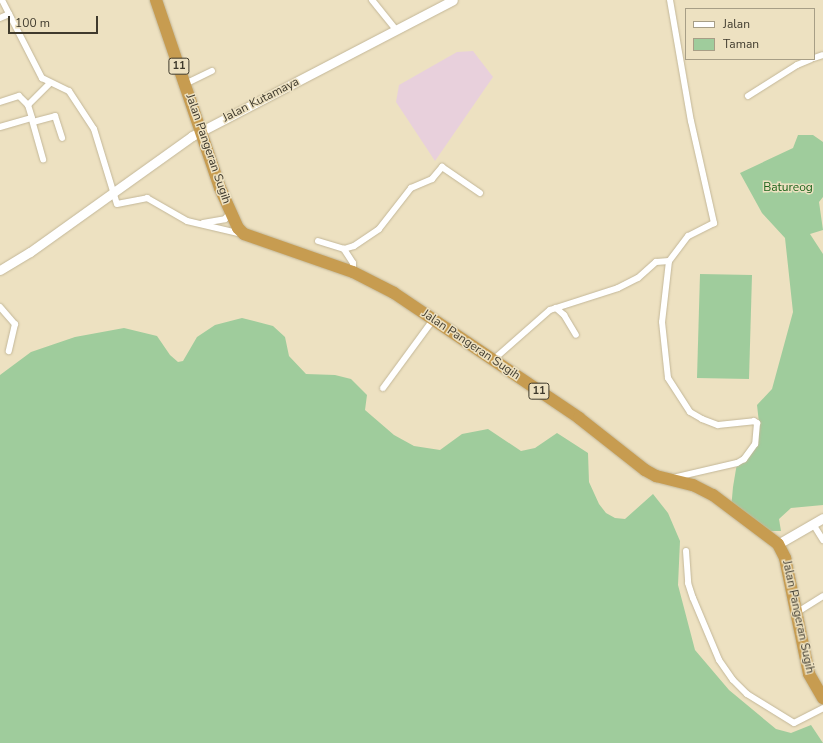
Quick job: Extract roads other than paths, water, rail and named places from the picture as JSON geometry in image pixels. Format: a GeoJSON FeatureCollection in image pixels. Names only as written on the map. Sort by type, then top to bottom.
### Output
{"type":"FeatureCollection","features":[{"type":"Feature","properties":{"kind":"highway","name":"Jalan Pangeran Sugih"},"geometry":{"type":"LineString","coordinates":[[156,0],[200,132],[230,213],[236,225],[244,234],[353,272],[394,293],[579,418],[635,463],[656,476],[693,485],[713,495],[778,544],[785,558],[809,674],[823,698]]}},
{"type":"Feature","properties":{"kind":"main road","name":"Jalan Kutamaya"},"geometry":{"type":"LineString","coordinates":[[0,270],[114,194],[167,153],[200,132],[452,0]]}},
{"type":"Feature","properties":{"kind":"main road"},"geometry":{"type":"LineString","coordinates":[[778,544],[823,518]]}},
{"type":"Feature","properties":{"kind":"street"},"geometry":{"type":"LineString","coordinates":[[2,0],[42,78],[69,91],[94,129],[117,204],[147,198],[155,200],[175,215],[198,224],[244,234]]}},
{"type":"Feature","properties":{"kind":"street"},"geometry":{"type":"LineString","coordinates":[[372,0],[396,30]]}},
{"type":"Feature","properties":{"kind":"street"},"geometry":{"type":"LineString","coordinates":[[667,479],[737,464],[744,459],[754,444],[757,423],[754,421],[718,425],[702,419],[690,412],[675,393],[668,378],[662,322],[669,261],[688,236],[714,222],[691,121],[670,0]]}},
{"type":"Feature","properties":{"kind":"street"},"geometry":{"type":"LineString","coordinates":[[0,18],[9,14]]}},
{"type":"Feature","properties":{"kind":"street"},"geometry":{"type":"LineString","coordinates":[[748,96],[797,65],[808,60]]}},
{"type":"Feature","properties":{"kind":"street"},"geometry":{"type":"LineString","coordinates":[[185,84],[212,71]]}},
{"type":"Feature","properties":{"kind":"street"},"geometry":{"type":"LineString","coordinates":[[28,105],[50,83]]}},
{"type":"Feature","properties":{"kind":"street"},"geometry":{"type":"LineString","coordinates":[[0,102],[19,96],[28,105],[44,159]]}},
{"type":"Feature","properties":{"kind":"street"},"geometry":{"type":"LineString","coordinates":[[0,128],[55,116],[62,138]]}},
{"type":"Feature","properties":{"kind":"street"},"geometry":{"type":"LineString","coordinates":[[318,241],[344,249],[354,246],[379,229],[411,188],[432,179],[442,167],[480,193]]}},
{"type":"Feature","properties":{"kind":"street"},"geometry":{"type":"LineString","coordinates":[[198,224],[225,219],[230,213]]}},
{"type":"Feature","properties":{"kind":"street"},"geometry":{"type":"LineString","coordinates":[[344,249],[353,263],[353,272]]}},
{"type":"Feature","properties":{"kind":"street"},"geometry":{"type":"LineString","coordinates":[[493,360],[539,317],[556,308],[618,288],[638,278],[656,262],[669,261]]}},
{"type":"Feature","properties":{"kind":"street"},"geometry":{"type":"LineString","coordinates":[[0,307],[15,324],[9,351]]}},
{"type":"Feature","properties":{"kind":"street"},"geometry":{"type":"LineString","coordinates":[[556,308],[564,315],[576,335]]}},
{"type":"Feature","properties":{"kind":"street"},"geometry":{"type":"LineString","coordinates":[[383,388],[433,320]]}},
{"type":"Feature","properties":{"kind":"street"},"geometry":{"type":"LineString","coordinates":[[813,524],[823,540]]}},
{"type":"Feature","properties":{"kind":"street"},"geometry":{"type":"LineString","coordinates":[[686,551],[688,583],[719,660],[733,680],[747,694],[794,723],[823,708]]}},
{"type":"Feature","properties":{"kind":"street"},"geometry":{"type":"LineString","coordinates":[[796,614],[823,596]]}},
{"type":"Feature","properties":{"kind":"park label","name":"Batureog"},"geometry":{"type":"Point","coordinates":[788,188]}}]}
